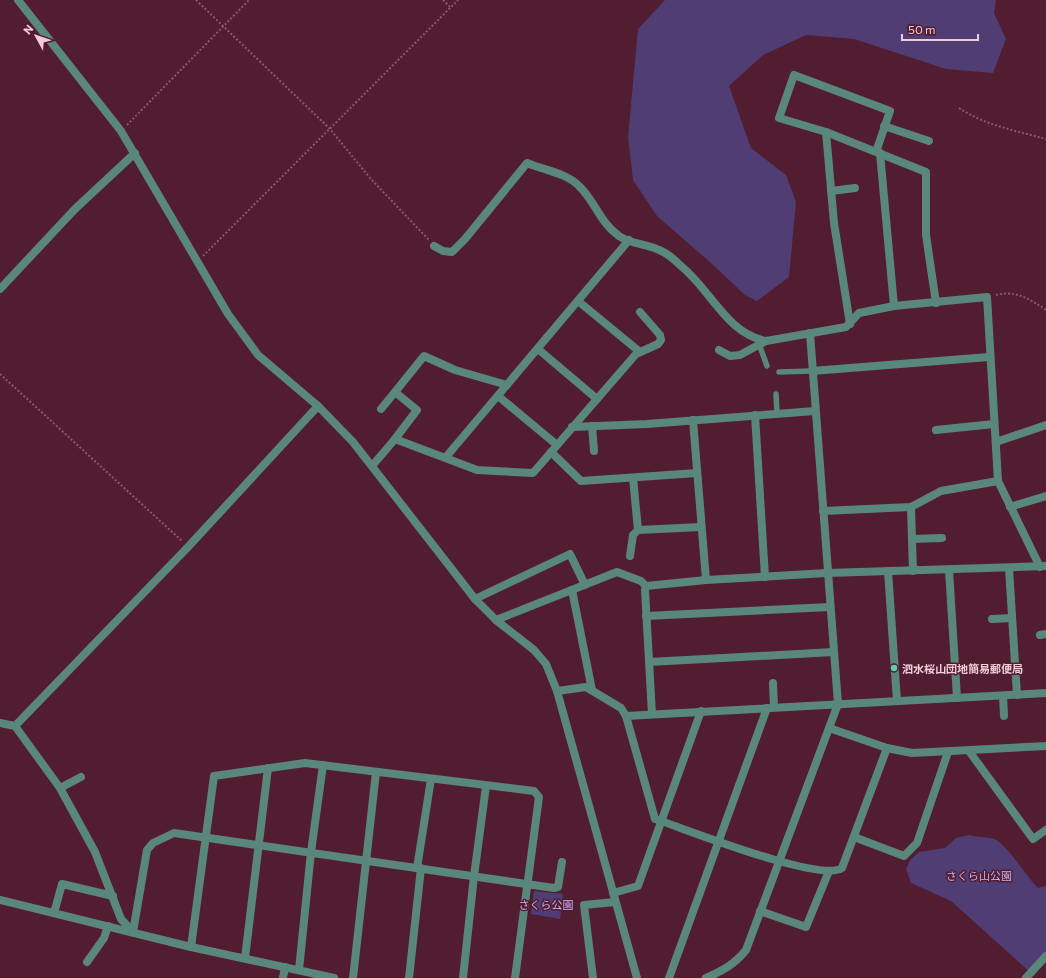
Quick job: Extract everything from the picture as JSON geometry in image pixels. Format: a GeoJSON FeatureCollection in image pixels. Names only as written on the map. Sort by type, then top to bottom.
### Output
{"type":"FeatureCollection","features":[{"type":"Feature","properties":{"kind":"street"},"geometry":{"type":"LineString","coordinates":[[18,0],[121,131],[228,314],[258,356],[318,406],[353,442],[475,599],[496,620],[534,650],[546,664],[557,691],[636,978]]}},
{"type":"Feature","properties":{"kind":"street"},"geometry":{"type":"LineString","coordinates":[[894,306],[878,153],[884,126],[890,111],[794,75],[779,118],[826,132],[878,153],[926,172],[926,235],[936,303]]}},
{"type":"Feature","properties":{"kind":"street"},"geometry":{"type":"LineString","coordinates":[[884,126],[929,141]]}},
{"type":"Feature","properties":{"kind":"street"},"geometry":{"type":"LineString","coordinates":[[826,132],[834,223],[850,324]]}},
{"type":"Feature","properties":{"kind":"street"},"geometry":{"type":"LineString","coordinates":[[0,289],[75,209],[135,153]]}},
{"type":"Feature","properties":{"kind":"street"},"geometry":{"type":"LineString","coordinates":[[434,246],[443,251],[452,252],[465,239],[527,163],[568,177],[580,186],[606,226],[620,237],[660,250],[682,266],[707,292],[730,322],[754,339],[762,342]]}},
{"type":"Feature","properties":{"kind":"street"},"geometry":{"type":"LineString","coordinates":[[831,191],[855,188]]}},
{"type":"Feature","properties":{"kind":"street"},"geometry":{"type":"LineString","coordinates":[[446,457],[629,240]]}},
{"type":"Feature","properties":{"kind":"street"},"geometry":{"type":"LineString","coordinates":[[646,586],[706,580],[827,573],[1043,566],[1010,507],[998,481],[987,297],[894,306],[859,313],[846,327],[762,342],[740,355],[730,356],[719,350]]}},
{"type":"Feature","properties":{"kind":"street"},"geometry":{"type":"LineString","coordinates":[[578,302],[640,352]]}},
{"type":"Feature","properties":{"kind":"street"},"geometry":{"type":"LineString","coordinates":[[395,439],[477,470],[534,473],[636,354],[658,344],[660,335],[640,312]]}},
{"type":"Feature","properties":{"kind":"street"},"geometry":{"type":"LineString","coordinates":[[706,978],[724,970],[738,960],[746,950],[838,704],[810,333]]}},
{"type":"Feature","properties":{"kind":"street"},"geometry":{"type":"LineString","coordinates":[[538,349],[597,399]]}},
{"type":"Feature","properties":{"kind":"street"},"geometry":{"type":"LineString","coordinates":[[381,409],[424,356],[455,370],[507,385]]}},
{"type":"Feature","properties":{"kind":"street"},"geometry":{"type":"LineString","coordinates":[[812,371],[990,357]]}},
{"type":"Feature","properties":{"kind":"street"},"geometry":{"type":"LineString","coordinates":[[372,466],[417,410],[395,392]]}},
{"type":"Feature","properties":{"kind":"street"},"geometry":{"type":"LineString","coordinates":[[498,396],[557,445]]}},
{"type":"Feature","properties":{"kind":"street"},"geometry":{"type":"LineString","coordinates":[[15,726],[188,547],[318,406]]}},
{"type":"Feature","properties":{"kind":"street"},"geometry":{"type":"LineString","coordinates":[[572,427],[647,424],[815,411]]}},
{"type":"Feature","properties":{"kind":"street"},"geometry":{"type":"LineString","coordinates":[[755,415],[765,577]]}},
{"type":"Feature","properties":{"kind":"street"},"geometry":{"type":"LineString","coordinates":[[693,420],[706,580]]}},
{"type":"Feature","properties":{"kind":"street"},"geometry":{"type":"LineString","coordinates":[[936,430],[994,424]]}},
{"type":"Feature","properties":{"kind":"street"},"geometry":{"type":"LineString","coordinates":[[996,442],[1046,425]]}},
{"type":"Feature","properties":{"kind":"street"},"geometry":{"type":"LineString","coordinates":[[592,426],[594,451]]}},
{"type":"Feature","properties":{"kind":"street"},"geometry":{"type":"LineString","coordinates":[[551,452],[581,481],[697,473]]}},
{"type":"Feature","properties":{"kind":"street"},"geometry":{"type":"LineString","coordinates":[[633,478],[638,530]]}},
{"type":"Feature","properties":{"kind":"street"},"geometry":{"type":"LineString","coordinates":[[823,511],[911,507],[941,491],[998,481]]}},
{"type":"Feature","properties":{"kind":"street"},"geometry":{"type":"LineString","coordinates":[[1010,507],[1046,496]]}},
{"type":"Feature","properties":{"kind":"street"},"geometry":{"type":"LineString","coordinates":[[911,507],[913,571]]}},
{"type":"Feature","properties":{"kind":"street"},"geometry":{"type":"LineString","coordinates":[[630,556],[633,535],[638,530],[701,527]]}},
{"type":"Feature","properties":{"kind":"street"},"geometry":{"type":"LineString","coordinates":[[912,539],[942,538]]}},
{"type":"Feature","properties":{"kind":"street"},"geometry":{"type":"LineString","coordinates":[[475,599],[570,554],[585,585]]}},
{"type":"Feature","properties":{"kind":"street"},"geometry":{"type":"LineString","coordinates":[[1009,568],[1017,695]]}},
{"type":"Feature","properties":{"kind":"street"},"geometry":{"type":"LineString","coordinates":[[949,570],[957,698]]}},
{"type":"Feature","properties":{"kind":"street"},"geometry":{"type":"LineString","coordinates":[[496,620],[617,572],[641,581],[646,586]]}},
{"type":"Feature","properties":{"kind":"street"},"geometry":{"type":"LineString","coordinates":[[888,572],[897,701]]}},
{"type":"Feature","properties":{"kind":"street"},"geometry":{"type":"LineString","coordinates":[[646,586],[646,616],[652,714]]}},
{"type":"Feature","properties":{"kind":"street"},"geometry":{"type":"LineString","coordinates":[[572,590],[592,690]]}},
{"type":"Feature","properties":{"kind":"street"},"geometry":{"type":"LineString","coordinates":[[646,616],[830,607]]}},
{"type":"Feature","properties":{"kind":"street"},"geometry":{"type":"LineString","coordinates":[[992,619],[1012,618]]}},
{"type":"Feature","properties":{"kind":"street"},"geometry":{"type":"LineString","coordinates":[[649,662],[834,652]]}},
{"type":"Feature","properties":{"kind":"street"},"geometry":{"type":"LineString","coordinates":[[669,978],[718,841],[770,707],[773,683]]}},
{"type":"Feature","properties":{"kind":"street"},"geometry":{"type":"LineString","coordinates":[[557,691],[586,687],[621,708],[626,716],[655,819],[778,863],[829,871],[838,871],[842,868],[887,748]]}},
{"type":"Feature","properties":{"kind":"street"},"geometry":{"type":"LineString","coordinates":[[626,716],[770,707],[1046,694]]}},
{"type":"Feature","properties":{"kind":"street"},"geometry":{"type":"LineString","coordinates":[[1003,696],[1004,716]]}},
{"type":"Feature","properties":{"kind":"street"},"geometry":{"type":"LineString","coordinates":[[593,978],[584,905],[614,897],[638,886],[701,711]]}},
{"type":"Feature","properties":{"kind":"street"},"geometry":{"type":"LineString","coordinates":[[0,723],[15,726],[60,788],[95,852],[122,919],[133,932]]}},
{"type":"Feature","properties":{"kind":"street"},"geometry":{"type":"LineString","coordinates":[[829,728],[887,748],[912,753],[1046,746]]}},
{"type":"Feature","properties":{"kind":"street"},"geometry":{"type":"LineString","coordinates":[[969,751],[1033,839],[1046,830]]}},
{"type":"Feature","properties":{"kind":"street"},"geometry":{"type":"LineString","coordinates":[[854,837],[904,856],[917,843],[948,752]]}},
{"type":"Feature","properties":{"kind":"street"},"geometry":{"type":"LineString","coordinates":[[191,946],[204,836],[214,776],[305,763],[534,791],[538,797],[515,978]]}},
{"type":"Feature","properties":{"kind":"street"},"geometry":{"type":"LineString","coordinates":[[299,970],[311,852],[323,765]]}},
{"type":"Feature","properties":{"kind":"street"},"geometry":{"type":"LineString","coordinates":[[245,958],[268,768]]}},
{"type":"Feature","properties":{"kind":"street"},"geometry":{"type":"LineString","coordinates":[[353,978],[376,772]]}},
{"type":"Feature","properties":{"kind":"street"},"geometry":{"type":"LineString","coordinates":[[60,788],[81,777]]}},
{"type":"Feature","properties":{"kind":"street"},"geometry":{"type":"LineString","coordinates":[[409,978],[419,868],[431,779]]}},
{"type":"Feature","properties":{"kind":"street"},"geometry":{"type":"LineString","coordinates":[[463,978],[474,876],[486,786]]}},
{"type":"Feature","properties":{"kind":"street"},"geometry":{"type":"LineString","coordinates":[[133,932],[147,850],[153,843],[174,833],[204,836],[554,888],[558,887],[562,862]]}},
{"type":"Feature","properties":{"kind":"street"},"geometry":{"type":"LineString","coordinates":[[760,911],[806,927],[829,871]]}},
{"type":"Feature","properties":{"kind":"street"},"geometry":{"type":"LineString","coordinates":[[54,913],[62,884],[113,896]]}},
{"type":"Feature","properties":{"kind":"street"},"geometry":{"type":"LineString","coordinates":[[0,900],[191,946],[334,978]]}},
{"type":"Feature","properties":{"kind":"street"},"geometry":{"type":"LineString","coordinates":[[87,962],[104,938],[108,926]]}},
{"type":"Feature","properties":{"kind":"street"},"geometry":{"type":"LineString","coordinates":[[1026,978],[1046,956]]}},
{"type":"Feature","properties":{"kind":"street"},"geometry":{"type":"LineString","coordinates":[[283,978],[285,967]]}},
{"type":"Feature","properties":{"kind":"lane"},"geometry":{"type":"LineString","coordinates":[[762,342],[767,366]]}},
{"type":"Feature","properties":{"kind":"lane"},"geometry":{"type":"LineString","coordinates":[[779,372],[812,371]]}},
{"type":"Feature","properties":{"kind":"lane"},"geometry":{"type":"LineString","coordinates":[[776,394],[777,413]]}},
{"type":"Feature","properties":{"kind":"path"},"geometry":{"type":"LineString","coordinates":[[196,0],[222,27],[330,129],[370,178],[434,246]]}},
{"type":"Feature","properties":{"kind":"path"},"geometry":{"type":"LineString","coordinates":[[121,131],[249,0]]}},
{"type":"Feature","properties":{"kind":"path"},"geometry":{"type":"LineString","coordinates":[[443,0],[450,7]]}},
{"type":"Feature","properties":{"kind":"path"},"geometry":{"type":"LineString","coordinates":[[198,261],[458,0]]}},
{"type":"Feature","properties":{"kind":"path"},"geometry":{"type":"LineString","coordinates":[[959,108],[969,115],[1000,126],[1046,139]]}},
{"type":"Feature","properties":{"kind":"path"},"geometry":{"type":"LineString","coordinates":[[987,297],[1002,294],[1018,294],[1046,310]]}},
{"type":"Feature","properties":{"kind":"path"},"geometry":{"type":"LineString","coordinates":[[0,374],[188,547]]}},
{"type":"Feature","properties":{"kind":"green space"},"geometry":{"type":"Polygon","coordinates":[[[665,0],[996,0],[994,13],[1006,39],[993,73],[946,69],[854,39],[806,35],[763,55],[729,86],[751,148],[786,175],[796,202],[789,277],[757,301],[745,295],[657,216],[633,180],[628,137],[638,29],[665,0]]]}},
{"type":"Feature","properties":{"kind":"green space","name":"さくら山公園"},"geometry":{"type":"Polygon","coordinates":[[[969,835],[994,839],[999,842],[1005,847],[1038,888],[1046,886],[1046,954],[1031,973],[951,901],[911,883],[906,869],[910,860],[919,852],[945,848],[956,838],[969,835]]]}},
{"type":"Feature","properties":{"kind":"green space","name":"さくら公園"},"geometry":{"type":"Polygon","coordinates":[[[534,891],[563,894],[560,919],[531,914],[534,891]]]}},
{"type":"Feature","properties":{"kind":"place","name":"泗水桜山団地簡易郵便局"},"geometry":{"type":"Point","coordinates":[894,668]}}]}
